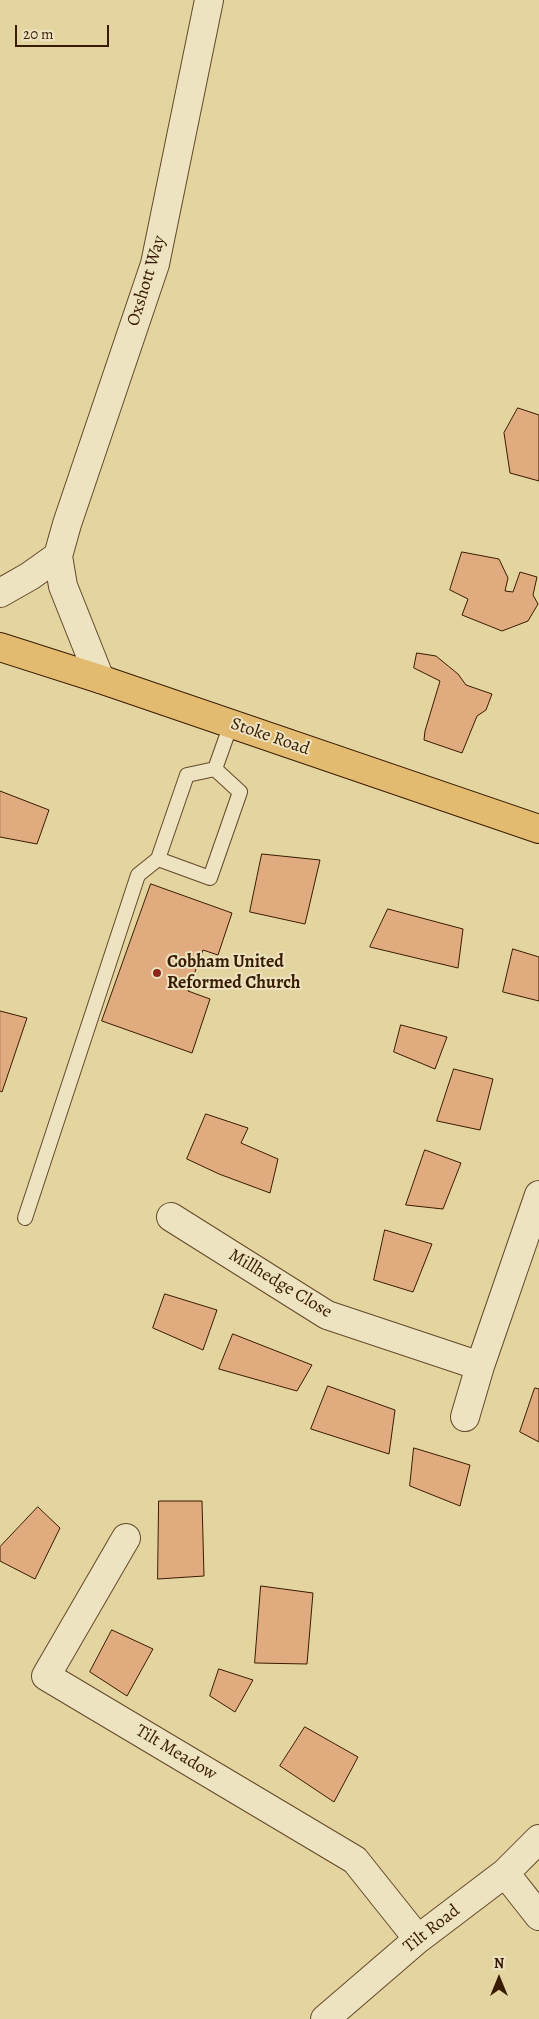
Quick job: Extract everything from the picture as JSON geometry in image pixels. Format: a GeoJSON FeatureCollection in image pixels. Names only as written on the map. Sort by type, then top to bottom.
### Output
{"type":"FeatureCollection","features":[{"type":"Feature","properties":{"kind":"main road","name":"Stoke Road"},"geometry":{"type":"LineString","coordinates":[[0,647],[100,679],[539,829]]}},
{"type":"Feature","properties":{"kind":"street","name":"Oxshott Way"},"geometry":{"type":"LineString","coordinates":[[100,679],[63,586],[58,556],[67,524],[155,264],[209,0]]}},
{"type":"Feature","properties":{"kind":"street"},"geometry":{"type":"LineString","coordinates":[[0,593],[30,576],[58,556]]}},
{"type":"Feature","properties":{"kind":"street"},"geometry":{"type":"LineString","coordinates":[[466,1417],[480,1366],[539,1195]]}},
{"type":"Feature","properties":{"kind":"street","name":"Millhedge Close"},"geometry":{"type":"LineString","coordinates":[[172,1217],[327,1314],[480,1366]]}},
{"type":"Feature","properties":{"kind":"street","name":"Tilt Meadow"},"geometry":{"type":"LineString","coordinates":[[126,1538],[46,1676],[355,1860],[418,1939]]}},
{"type":"Feature","properties":{"kind":"street","name":"Tilt Road"},"geometry":{"type":"LineString","coordinates":[[325,2019],[418,1939],[505,1872],[539,1839]]}},
{"type":"Feature","properties":{"kind":"street"},"geometry":{"type":"LineString","coordinates":[[505,1872],[539,1916]]}},
{"type":"Feature","properties":{"kind":"lane"},"geometry":{"type":"LineString","coordinates":[[215,768],[231,724]]}},
{"type":"Feature","properties":{"kind":"lane"},"geometry":{"type":"LineString","coordinates":[[25,1218],[138,875],[158,859],[187,775],[215,768]]}},
{"type":"Feature","properties":{"kind":"lane"},"geometry":{"type":"LineString","coordinates":[[158,859],[210,878],[240,792],[215,768]]}},
{"type":"Feature","properties":{"kind":"building"},"geometry":{"type":"Polygon","coordinates":[[[518,408],[539,415],[539,481],[510,473],[504,433],[518,408]]]}},
{"type":"Feature","properties":{"kind":"building"},"geometry":{"type":"Polygon","coordinates":[[[462,552],[499,559],[508,578],[505,591],[513,592],[520,572],[537,577],[533,595],[538,604],[528,621],[502,631],[462,615],[468,599],[450,590],[462,552]]]}},
{"type":"Feature","properties":{"kind":"building"},"geometry":{"type":"Polygon","coordinates":[[[417,653],[436,656],[458,674],[466,685],[492,694],[486,710],[477,716],[462,753],[424,740],[440,681],[414,668],[417,653]]]}},
{"type":"Feature","properties":{"kind":"building"},"geometry":{"type":"Polygon","coordinates":[[[0,791],[49,810],[37,844],[0,837],[0,791]]]}},
{"type":"Feature","properties":{"kind":"building"},"geometry":{"type":"Polygon","coordinates":[[[262,854],[320,860],[305,924],[250,912],[262,854]]]}},
{"type":"Feature","properties":{"kind":"building","name":"Cobham United Reformed Church"},"geometry":{"type":"Polygon","coordinates":[[[151,884],[232,913],[218,955],[203,950],[188,991],[210,999],[192,1053],[102,1021],[151,884]]]}},
{"type":"Feature","properties":{"kind":"building"},"geometry":{"type":"Polygon","coordinates":[[[388,909],[463,929],[458,968],[370,947],[388,909]]]}},
{"type":"Feature","properties":{"kind":"building"},"geometry":{"type":"Polygon","coordinates":[[[513,949],[539,957],[539,1001],[503,992],[513,949]]]}},
{"type":"Feature","properties":{"kind":"building"},"geometry":{"type":"Polygon","coordinates":[[[0,1011],[27,1018],[2,1092],[0,1091],[0,1011]]]}},
{"type":"Feature","properties":{"kind":"building"},"geometry":{"type":"Polygon","coordinates":[[[401,1025],[447,1037],[435,1069],[394,1052],[401,1025]]]}},
{"type":"Feature","properties":{"kind":"building"},"geometry":{"type":"Polygon","coordinates":[[[454,1069],[493,1079],[480,1130],[437,1121],[454,1069]]]}},
{"type":"Feature","properties":{"kind":"building"},"geometry":{"type":"Polygon","coordinates":[[[206,1114],[248,1128],[241,1143],[278,1159],[270,1193],[219,1174],[187,1159],[206,1114]]]}},
{"type":"Feature","properties":{"kind":"building"},"geometry":{"type":"Polygon","coordinates":[[[425,1150],[461,1163],[443,1209],[406,1205],[425,1150]]]}},
{"type":"Feature","properties":{"kind":"building"},"geometry":{"type":"Polygon","coordinates":[[[385,1230],[432,1244],[413,1292],[374,1280],[385,1230]]]}},
{"type":"Feature","properties":{"kind":"building"},"geometry":{"type":"Polygon","coordinates":[[[165,1294],[217,1310],[203,1350],[153,1328],[165,1294]]]}},
{"type":"Feature","properties":{"kind":"building"},"geometry":{"type":"Polygon","coordinates":[[[233,1334],[312,1365],[297,1391],[219,1369],[233,1334]]]}},
{"type":"Feature","properties":{"kind":"building"},"geometry":{"type":"Polygon","coordinates":[[[328,1386],[395,1410],[389,1454],[311,1429],[328,1386]]]}},
{"type":"Feature","properties":{"kind":"building"},"geometry":{"type":"Polygon","coordinates":[[[535,1388],[539,1389],[539,1442],[520,1432],[535,1388]]]}},
{"type":"Feature","properties":{"kind":"building"},"geometry":{"type":"Polygon","coordinates":[[[414,1448],[470,1465],[460,1506],[410,1486],[414,1448]]]}},
{"type":"Feature","properties":{"kind":"building"},"geometry":{"type":"Polygon","coordinates":[[[159,1501],[202,1501],[204,1576],[158,1579],[159,1501]]]}},
{"type":"Feature","properties":{"kind":"building"},"geometry":{"type":"Polygon","coordinates":[[[38,1507],[60,1528],[35,1579],[0,1561],[0,1547],[38,1507]]]}},
{"type":"Feature","properties":{"kind":"building"},"geometry":{"type":"Polygon","coordinates":[[[261,1586],[313,1593],[307,1664],[255,1663],[261,1586]]]}},
{"type":"Feature","properties":{"kind":"building"},"geometry":{"type":"Polygon","coordinates":[[[112,1630],[153,1649],[127,1696],[90,1672],[112,1630]]]}},
{"type":"Feature","properties":{"kind":"building"},"geometry":{"type":"Polygon","coordinates":[[[219,1669],[253,1680],[235,1712],[210,1696],[219,1669]]]}},
{"type":"Feature","properties":{"kind":"building"},"geometry":{"type":"Polygon","coordinates":[[[305,1727],[358,1757],[334,1802],[280,1766],[305,1727]]]}},
{"type":"Feature","properties":{"kind":"place","name":"Cobham United Reformed Church"},"geometry":{"type":"Point","coordinates":[157,973]}}]}
